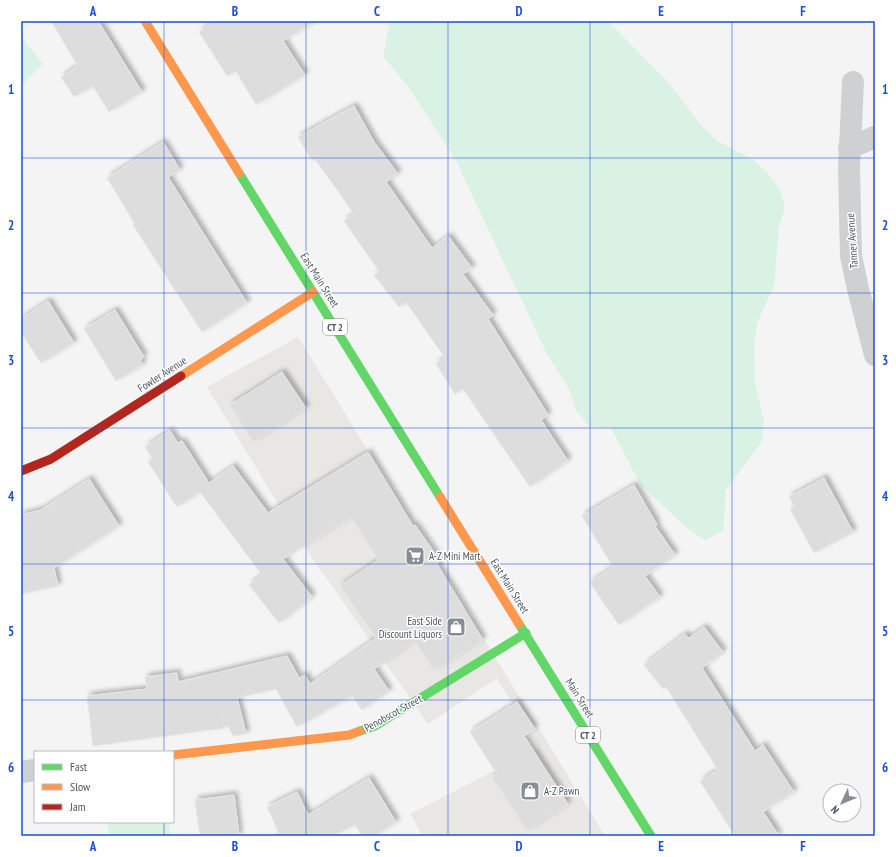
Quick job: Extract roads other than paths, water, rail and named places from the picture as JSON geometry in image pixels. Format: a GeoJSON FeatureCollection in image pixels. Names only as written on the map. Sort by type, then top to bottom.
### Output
{"type":"FeatureCollection","features":[{"type":"Feature","properties":{"kind":"main road","name":"East Main Street"},"geometry":{"type":"LineString","coordinates":[[145,21],[526,633]]}},
{"type":"Feature","properties":{"kind":"main road","name":"Fowler Avenue"},"geometry":{"type":"LineString","coordinates":[[21,471],[51,459],[313,292]]}},
{"type":"Feature","properties":{"kind":"main road","name":"Penobscot Street"},"geometry":{"type":"LineString","coordinates":[[174,755],[349,736],[381,722],[526,633]]}},
{"type":"Feature","properties":{"kind":"main road","name":"Main Street"},"geometry":{"type":"LineString","coordinates":[[526,633],[651,836]]}},
{"type":"Feature","properties":{"kind":"street","name":"Tanner Avenue"},"geometry":{"type":"LineString","coordinates":[[853,82],[849,148],[852,256],[858,289],[875,355]]}},
{"type":"Feature","properties":{"kind":"street"},"geometry":{"type":"LineString","coordinates":[[849,148],[875,137]]}},
{"type":"Feature","properties":{"kind":"street"},"geometry":{"type":"LineString","coordinates":[[21,772],[34,770]]}},
{"type":"Feature","properties":{"kind":"place","name":"A-Z Mini Mart"},"geometry":{"type":"Point","coordinates":[415,556]}},
{"type":"Feature","properties":{"kind":"place","name":"East Side Discount Liquors"},"geometry":{"type":"Point","coordinates":[456,627]}},
{"type":"Feature","properties":{"kind":"place","name":"A-Z Pawn"},"geometry":{"type":"Point","coordinates":[530,791]}}]}
